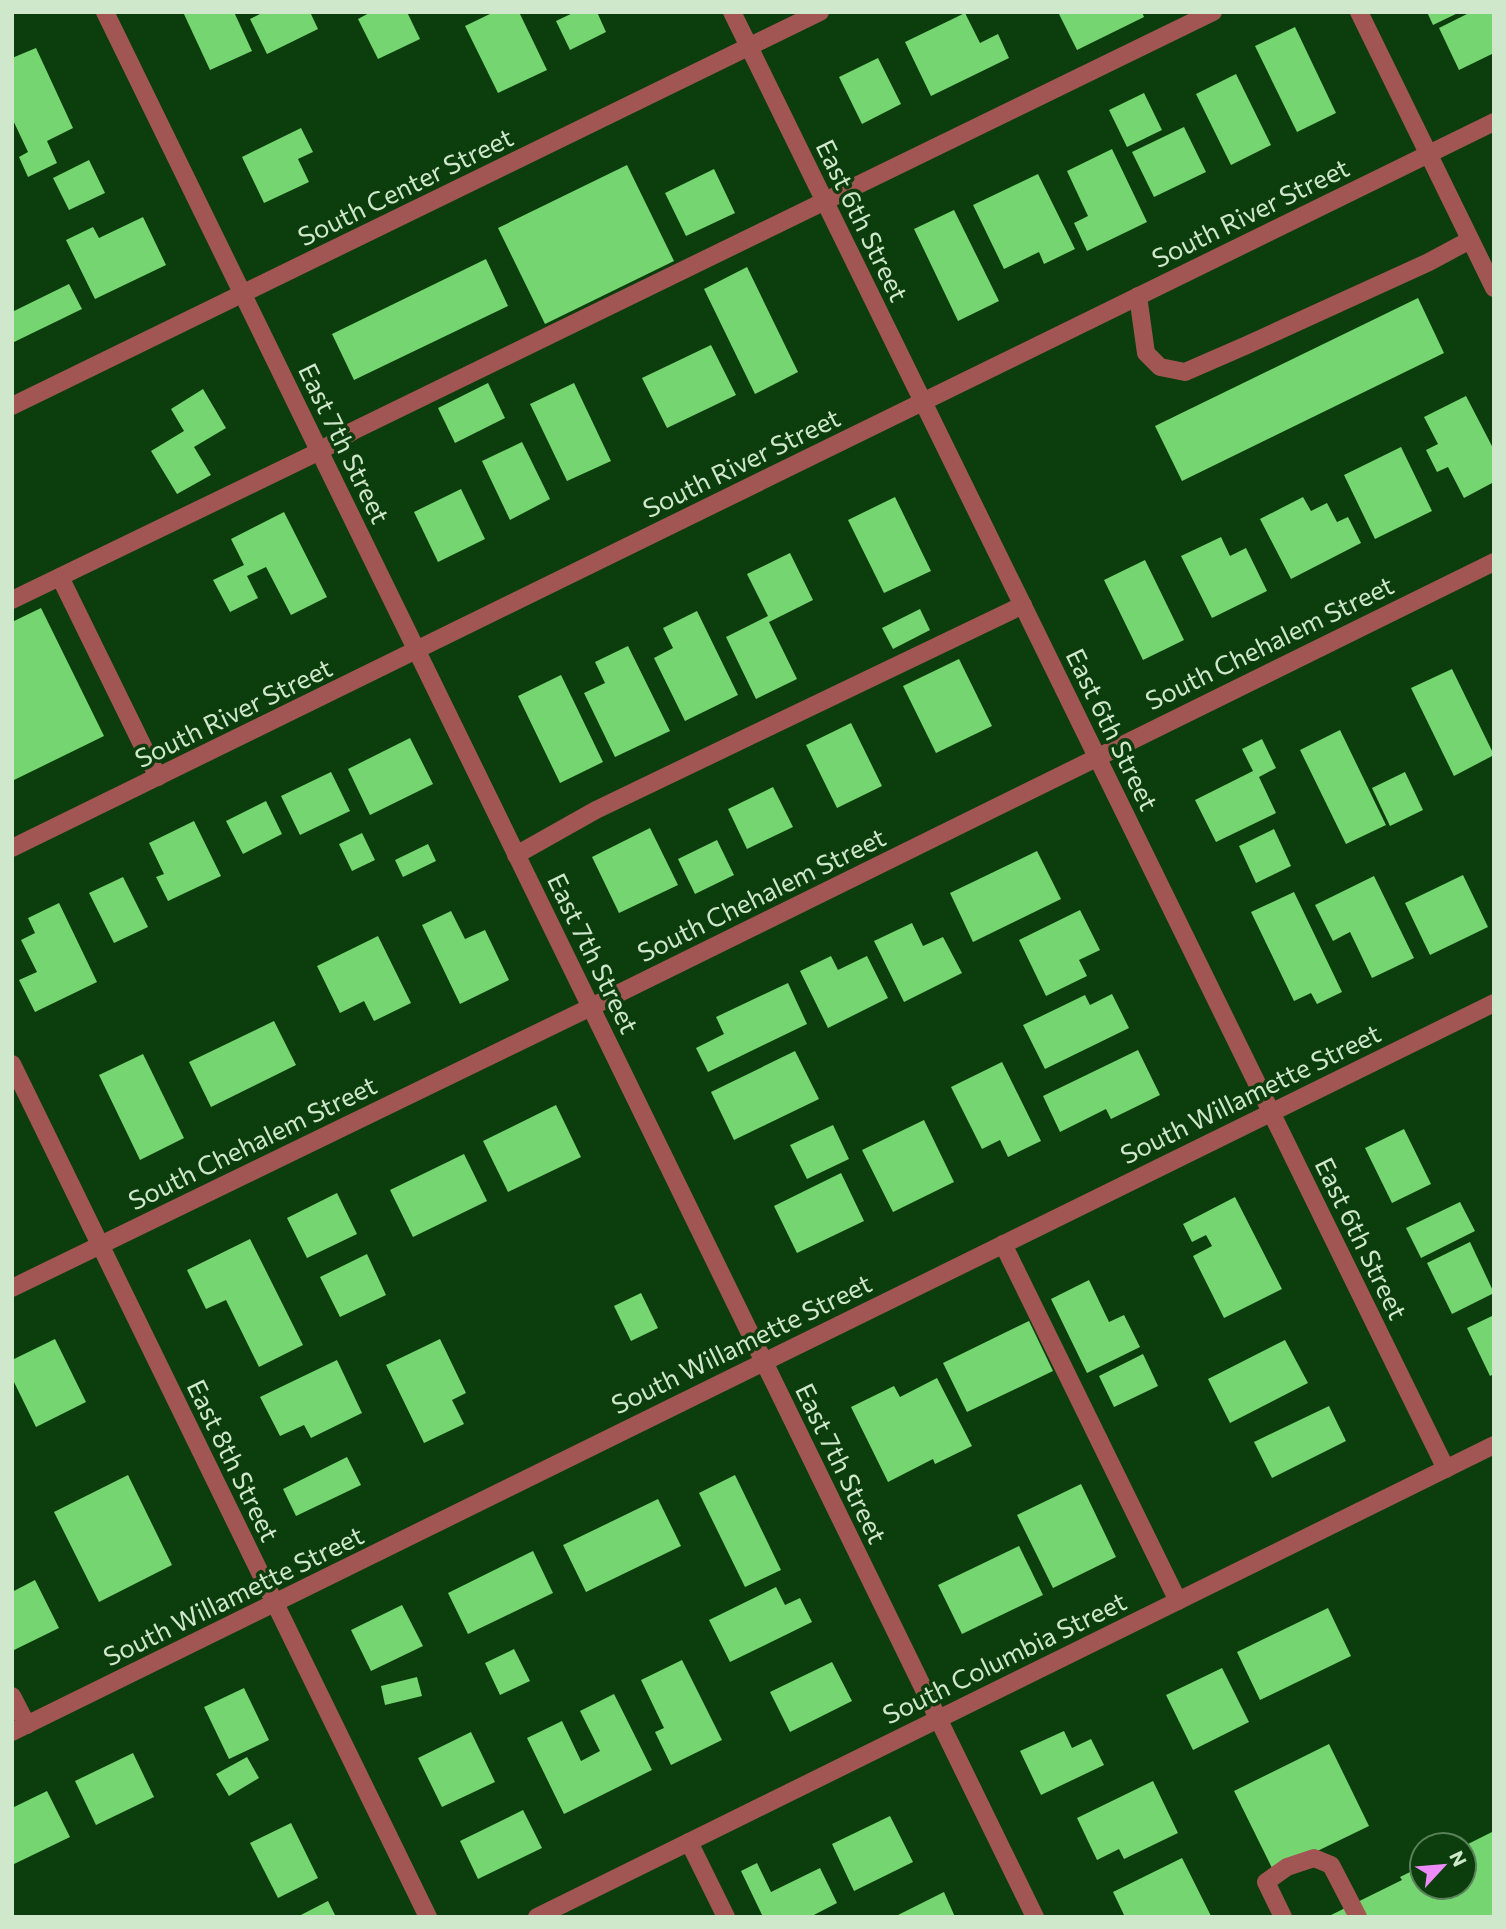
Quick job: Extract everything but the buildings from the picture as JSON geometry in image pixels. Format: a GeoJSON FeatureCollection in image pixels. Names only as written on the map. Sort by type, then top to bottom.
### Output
{"type":"FeatureCollection","features":[{"type":"Feature","properties":{"kind":"street","name":"East 7th Street"},"geometry":{"type":"LineString","coordinates":[[105,12],[1035,1917]]}},
{"type":"Feature","properties":{"kind":"street","name":"East 6th Street"},"geometry":{"type":"LineString","coordinates":[[732,12],[1446,1469]]}},
{"type":"Feature","properties":{"kind":"street","name":"South Center Street"},"geometry":{"type":"LineString","coordinates":[[12,406],[820,12]]}},
{"type":"Feature","properties":{"kind":"street"},"geometry":{"type":"LineString","coordinates":[[12,600],[1213,12]]}},
{"type":"Feature","properties":{"kind":"street"},"geometry":{"type":"LineString","coordinates":[[1359,12],[1494,288]]}},
{"type":"Feature","properties":{"kind":"street","name":"South River Street"},"geometry":{"type":"LineString","coordinates":[[12,848],[1494,122]]}},
{"type":"Feature","properties":{"kind":"street"},"geometry":{"type":"LineString","coordinates":[[1138,296],[1146,353],[1160,367],[1185,372],[1429,262],[1470,240]]}},
{"type":"Feature","properties":{"kind":"street","name":"South Chehalem Street"},"geometry":{"type":"LineString","coordinates":[[12,1288],[591,1007],[1494,562]]}},
{"type":"Feature","properties":{"kind":"street"},"geometry":{"type":"LineString","coordinates":[[60,577],[158,777]]}},
{"type":"Feature","properties":{"kind":"street"},"geometry":{"type":"LineString","coordinates":[[516,855],[596,810],[1023,605]]}},
{"type":"Feature","properties":{"kind":"street","name":"South Willamette Street"},"geometry":{"type":"LineString","coordinates":[[20,1728],[1494,1003]]}},
{"type":"Feature","properties":{"kind":"street","name":"East 8th Street"},"geometry":{"type":"LineString","coordinates":[[12,1064],[428,1917]]}},
{"type":"Feature","properties":{"kind":"street"},"geometry":{"type":"LineString","coordinates":[[1003,1244],[1178,1601]]}},
{"type":"Feature","properties":{"kind":"street","name":"South Columbia Street"},"geometry":{"type":"LineString","coordinates":[[537,1917],[1494,1445]]}},
{"type":"Feature","properties":{"kind":"street"},"geometry":{"type":"LineString","coordinates":[[12,1696],[20,1728]]}},
{"type":"Feature","properties":{"kind":"street"},"geometry":{"type":"LineString","coordinates":[[689,1842],[726,1917]]}},
{"type":"Feature","properties":{"kind":"street"},"geometry":{"type":"LineString","coordinates":[[1283,1917],[1266,1882],[1287,1867],[1314,1858],[1331,1866],[1358,1917]]}}]}
